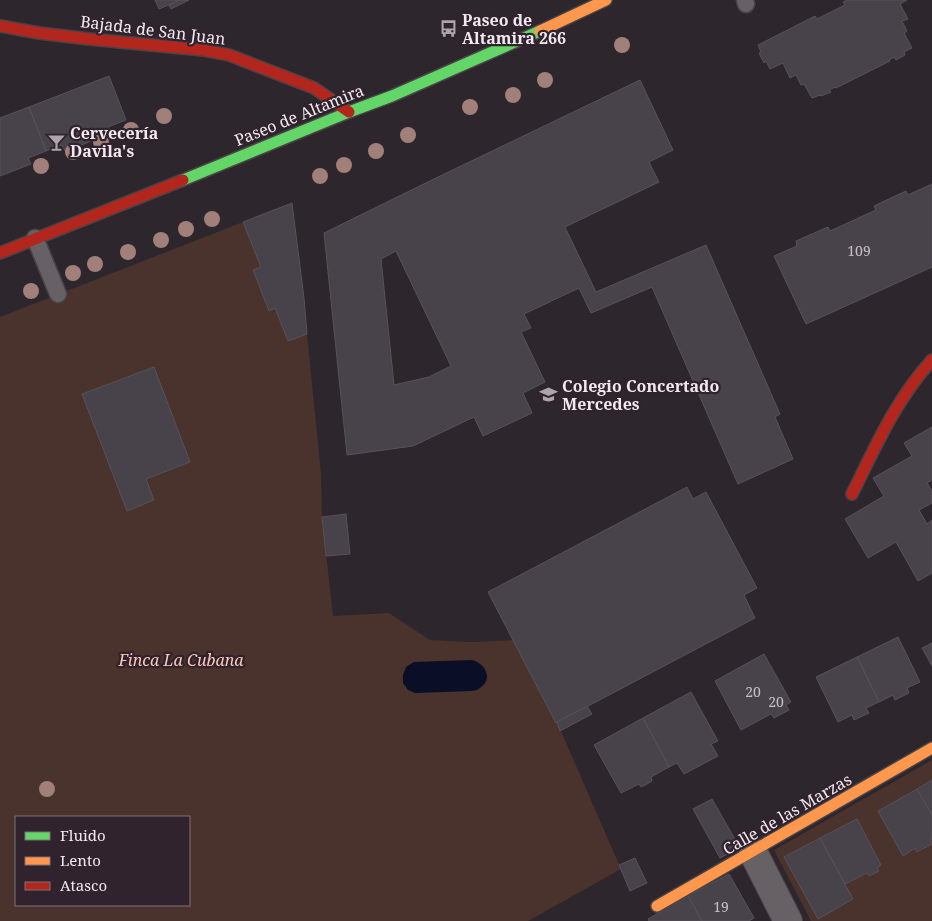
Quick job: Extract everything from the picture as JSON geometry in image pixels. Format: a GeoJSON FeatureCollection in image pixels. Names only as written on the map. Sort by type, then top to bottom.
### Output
{"type":"FeatureCollection","features":[{"type":"Feature","properties":{"kind":"street","name":"Paseo de Altamira"},"geometry":{"type":"LineString","coordinates":[[0,252],[392,96],[606,0]]}},
{"type":"Feature","properties":{"kind":"street","name":"Bajada de San Juan"},"geometry":{"type":"LineString","coordinates":[[0,26],[39,33],[203,50],[229,55],[314,88],[349,112]]}},
{"type":"Feature","properties":{"kind":"street"},"geometry":{"type":"LineString","coordinates":[[852,494],[904,392],[932,360]]}},
{"type":"Feature","properties":{"kind":"street","name":"Calle de las Marzas"},"geometry":{"type":"LineString","coordinates":[[657,906],[932,748]]}},
{"type":"Feature","properties":{"kind":"street"},"geometry":{"type":"LineString","coordinates":[[753,852],[788,921]]}},
{"type":"Feature","properties":{"kind":"lane"},"geometry":{"type":"LineString","coordinates":[[36,238],[58,294]]}},
{"type":"Feature","properties":{"kind":"green space","name":"Finca La Cubana"},"geometry":{"type":"Polygon","coordinates":[[[243,222],[261,267],[253,270],[269,311],[275,308],[288,341],[307,334],[321,473],[322,517],[333,616],[389,613],[430,640],[472,642],[513,640],[557,722],[621,869],[528,921],[0,921],[0,317],[243,222]],[[154,367],[83,394],[127,511],[154,500],[146,479],[190,462],[154,367]],[[414,662],[406,667],[480,688],[485,682],[487,674],[414,662]]]}},
{"type":"Feature","properties":{"kind":"green space"},"geometry":{"type":"Polygon","coordinates":[[[932,760],[932,780],[878,811],[903,855],[915,848],[918,852],[932,844],[932,921],[811,921],[774,850],[932,760]],[[820,838],[785,857],[818,919],[853,899],[845,884],[867,873],[869,876],[879,871],[877,868],[820,838]]]}},
{"type":"Feature","properties":{"kind":"water"},"geometry":{"type":"Polygon","coordinates":[[[472,660],[481,664],[487,676],[484,684],[477,690],[415,693],[408,690],[403,683],[406,667],[414,662],[472,660]]]}},
{"type":"Feature","properties":{"kind":"building"},"geometry":{"type":"Polygon","coordinates":[[[155,0],[180,0],[159,9],[155,0]]]}},
{"type":"Feature","properties":{"kind":"building"},"geometry":{"type":"Polygon","coordinates":[[[180,0],[189,0],[171,9],[169,5],[180,0]]]}},
{"type":"Feature","properties":{"kind":"building"},"geometry":{"type":"Polygon","coordinates":[[[847,0],[907,0],[900,4],[908,19],[902,21],[907,31],[904,33],[912,48],[904,52],[905,55],[896,60],[894,57],[890,61],[829,90],[831,92],[812,98],[804,84],[801,85],[796,75],[790,78],[783,63],[770,69],[766,61],[764,63],[759,53],[761,52],[758,45],[815,16],[817,19],[845,5],[843,2],[847,0]]]}},
{"type":"Feature","properties":{"kind":"building"},"geometry":{"type":"Polygon","coordinates":[[[109,76],[126,120],[108,127],[110,133],[79,146],[65,151],[62,145],[46,151],[29,107],[109,76]]]}},
{"type":"Feature","properties":{"kind":"building"},"geometry":{"type":"Polygon","coordinates":[[[640,80],[673,150],[649,162],[659,182],[565,227],[596,292],[706,245],[780,414],[775,417],[793,459],[738,484],[652,287],[591,313],[579,288],[524,314],[531,328],[521,332],[545,382],[523,393],[532,413],[483,436],[474,417],[413,446],[347,455],[324,233],[640,80]],[[396,251],[381,259],[394,385],[429,377],[451,366],[396,251]]]}},
{"type":"Feature","properties":{"kind":"building"},"geometry":{"type":"Polygon","coordinates":[[[29,107],[46,151],[28,158],[31,164],[0,176],[0,118],[29,107]]]}},
{"type":"Feature","properties":{"kind":"building"},"geometry":{"type":"Polygon","coordinates":[[[932,184],[932,267],[806,324],[774,256],[797,246],[796,241],[828,227],[830,231],[876,210],[874,206],[906,191],[908,195],[932,184]]]}},
{"type":"Feature","properties":{"kind":"building"},"geometry":{"type":"Polygon","coordinates":[[[292,203],[307,334],[288,341],[275,308],[269,311],[253,270],[261,267],[243,222],[292,203]]]}},
{"type":"Feature","properties":{"kind":"building"},"geometry":{"type":"Polygon","coordinates":[[[154,367],[190,462],[146,479],[154,500],[127,511],[82,394],[154,367]]]}},
{"type":"Feature","properties":{"kind":"building"},"geometry":{"type":"Polygon","coordinates":[[[932,427],[932,480],[927,483],[932,491],[932,503],[919,510],[927,524],[932,520],[932,573],[918,581],[896,542],[868,558],[845,519],[884,496],[873,478],[912,456],[904,443],[932,427]]]}},
{"type":"Feature","properties":{"kind":"building"},"geometry":{"type":"Polygon","coordinates":[[[687,487],[693,499],[706,492],[757,588],[744,595],[755,618],[556,723],[488,592],[687,487]]]}},
{"type":"Feature","properties":{"kind":"building"},"geometry":{"type":"Polygon","coordinates":[[[346,514],[350,554],[326,556],[322,517],[346,514]]]}},
{"type":"Feature","properties":{"kind":"building"},"geometry":{"type":"Polygon","coordinates":[[[898,637],[920,682],[907,688],[909,693],[895,700],[893,695],[879,702],[857,657],[898,637]]]}},
{"type":"Feature","properties":{"kind":"building"},"geometry":{"type":"Polygon","coordinates":[[[932,643],[932,666],[922,648],[932,643]]]}},
{"type":"Feature","properties":{"kind":"building"},"geometry":{"type":"Polygon","coordinates":[[[764,654],[791,702],[786,705],[789,710],[774,718],[771,714],[741,730],[715,681],[764,654]]]}},
{"type":"Feature","properties":{"kind":"building"},"geometry":{"type":"Polygon","coordinates":[[[857,657],[879,702],[866,708],[869,713],[854,720],[852,715],[838,722],[816,677],[857,657]]]}},
{"type":"Feature","properties":{"kind":"building"},"geometry":{"type":"Polygon","coordinates":[[[691,692],[718,741],[711,744],[718,756],[684,774],[677,763],[669,767],[643,718],[691,692]]]}},
{"type":"Feature","properties":{"kind":"building"},"geometry":{"type":"Polygon","coordinates":[[[587,706],[592,714],[560,731],[557,722],[587,706]]]}},
{"type":"Feature","properties":{"kind":"building"},"geometry":{"type":"Polygon","coordinates":[[[643,718],[669,767],[651,777],[652,781],[647,784],[641,787],[639,784],[621,793],[594,745],[643,718]]]}},
{"type":"Feature","properties":{"kind":"building"},"geometry":{"type":"Polygon","coordinates":[[[932,780],[932,815],[917,789],[932,780]]]}},
{"type":"Feature","properties":{"kind":"building"},"geometry":{"type":"Polygon","coordinates":[[[917,789],[932,815],[932,839],[930,840],[932,844],[917,852],[915,848],[903,856],[878,811],[917,789]]]}},
{"type":"Feature","properties":{"kind":"building"},"geometry":{"type":"Polygon","coordinates":[[[712,799],[740,848],[720,858],[693,809],[712,799]]]}},
{"type":"Feature","properties":{"kind":"building"},"geometry":{"type":"Polygon","coordinates":[[[857,819],[881,865],[877,868],[879,871],[869,876],[867,873],[845,884],[820,838],[857,819]]]}},
{"type":"Feature","properties":{"kind":"building"},"geometry":{"type":"Polygon","coordinates":[[[820,838],[853,899],[818,919],[784,857],[820,838]]]}},
{"type":"Feature","properties":{"kind":"building"},"geometry":{"type":"Polygon","coordinates":[[[635,858],[647,883],[630,891],[619,865],[635,858]]]}},
{"type":"Feature","properties":{"kind":"building"},"geometry":{"type":"Polygon","coordinates":[[[729,874],[754,918],[749,921],[702,921],[688,896],[729,874]]]}},
{"type":"Feature","properties":{"kind":"building"},"geometry":{"type":"Polygon","coordinates":[[[688,896],[702,921],[649,921],[648,919],[688,896]]]}},
{"type":"Feature","properties":{"kind":"traffic: fast"},"geometry":{"type":"LineString","coordinates":[[183,180],[392,96],[540,31]]}},
{"type":"Feature","properties":{"kind":"traffic: slow"},"geometry":{"type":"LineString","coordinates":[[540,31],[606,0]]}},
{"type":"Feature","properties":{"kind":"traffic: slow"},"geometry":{"type":"LineString","coordinates":[[657,906],[932,748]]}},
{"type":"Feature","properties":{"kind":"traffic: jam"},"geometry":{"type":"LineString","coordinates":[[0,26],[39,33],[203,50],[229,55],[314,88],[349,112]]}},
{"type":"Feature","properties":{"kind":"traffic: jam"},"geometry":{"type":"LineString","coordinates":[[0,253],[183,180]]}},
{"type":"Feature","properties":{"kind":"traffic: jam"},"geometry":{"type":"LineString","coordinates":[[852,494],[878,441],[907,391],[932,360]]}},
{"type":"Feature","properties":{"kind":"place","name":"Paseo de Altamira 266"},"geometry":{"type":"Point","coordinates":[448,29]}},
{"type":"Feature","properties":{"kind":"place","name":"Cervecería Davila's"},"geometry":{"type":"Point","coordinates":[56,142]}},
{"type":"Feature","properties":{"kind":"place","name":"Colegio Concertado Mercedes"},"geometry":{"type":"Point","coordinates":[548,395]}}]}
